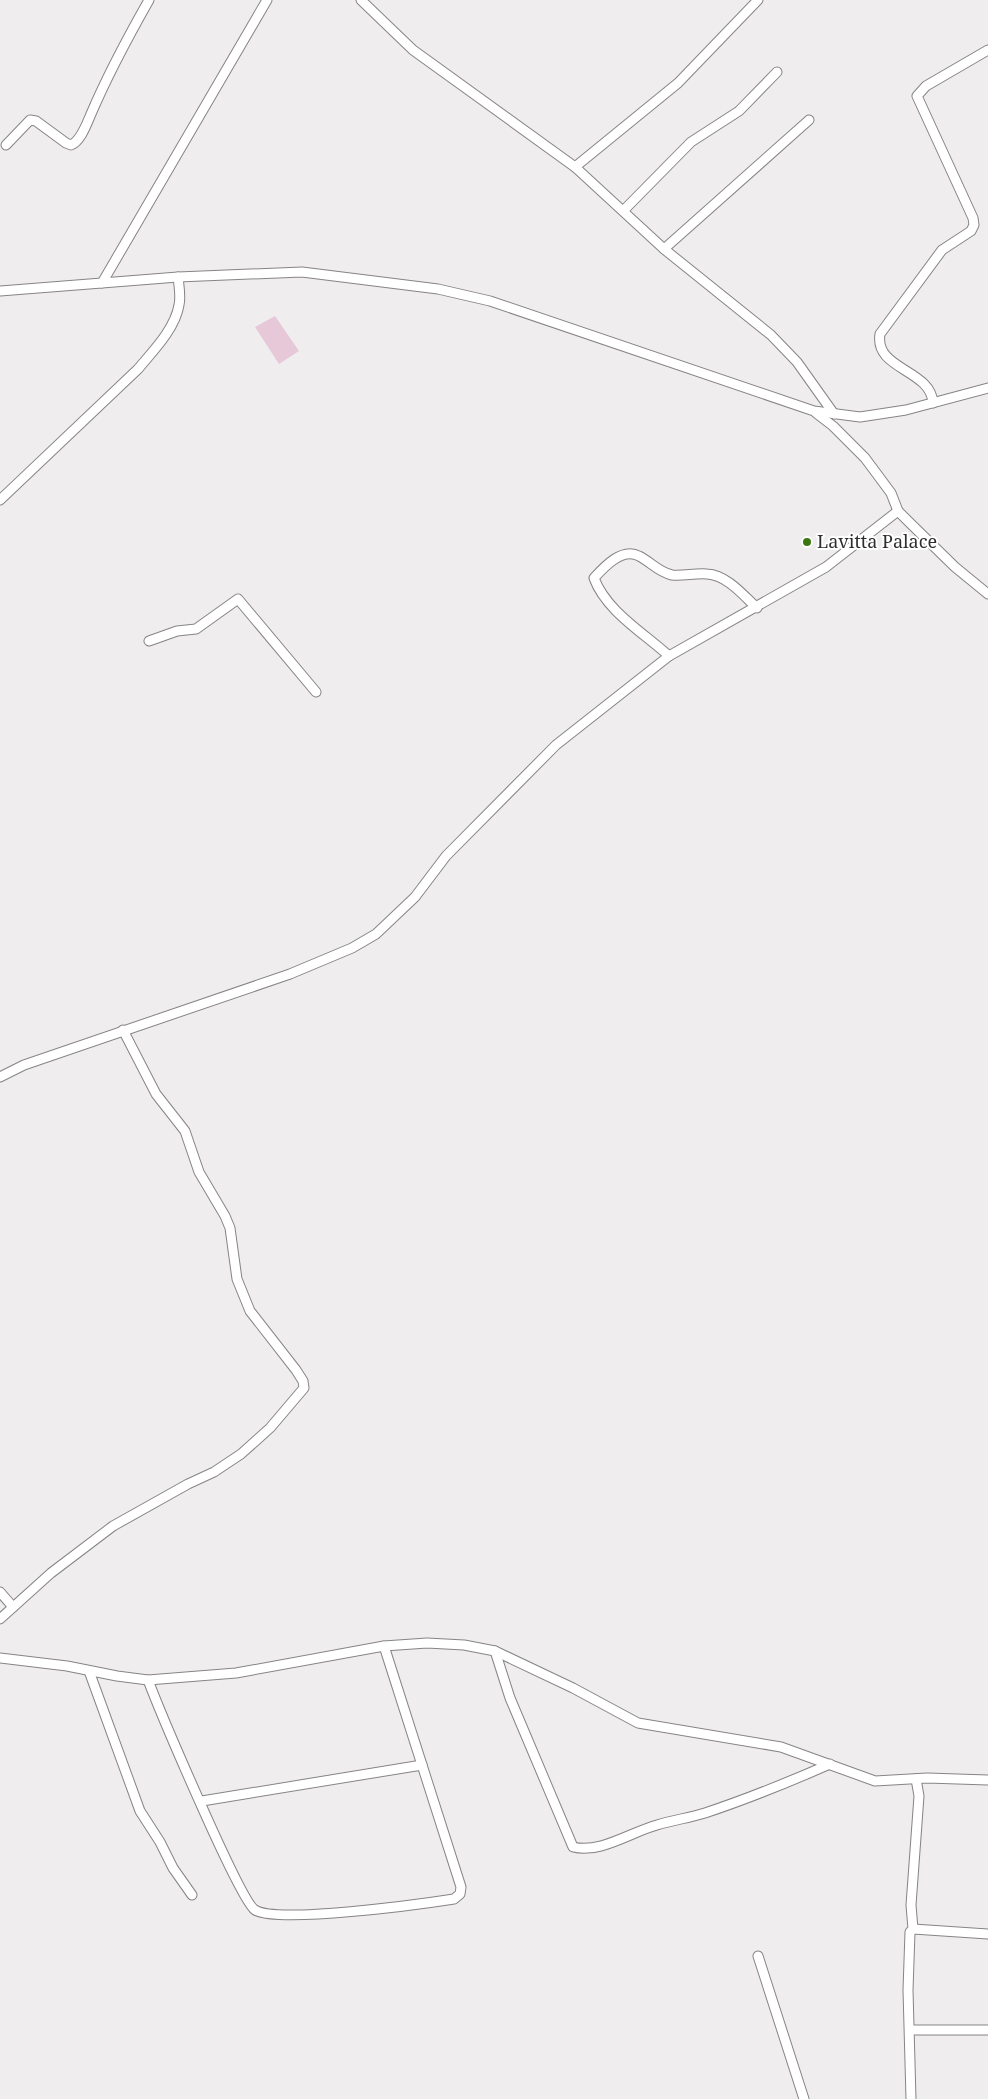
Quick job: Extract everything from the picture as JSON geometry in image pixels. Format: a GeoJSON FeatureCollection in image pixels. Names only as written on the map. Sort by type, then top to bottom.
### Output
{"type":"FeatureCollection","features":[{"type":"Feature","properties":{"kind":"street"},"geometry":{"type":"LineString","coordinates":[[6,145],[26,123],[34,120],[66,143],[71,145],[76,142],[86,125],[106,79],[149,0]]}},
{"type":"Feature","properties":{"kind":"street"},"geometry":{"type":"LineString","coordinates":[[102,283],[267,0]]}},
{"type":"Feature","properties":{"kind":"street"},"geometry":{"type":"LineString","coordinates":[[361,0],[414,50],[575,167],[624,210],[664,249],[771,335],[797,362],[834,414]]}},
{"type":"Feature","properties":{"kind":"street"},"geometry":{"type":"LineString","coordinates":[[575,167],[678,83],[758,0]]}},
{"type":"Feature","properties":{"kind":"street"},"geometry":{"type":"LineString","coordinates":[[933,402],[933,394],[926,384],[885,355],[879,348],[880,334],[942,250],[971,231],[974,225],[974,218],[917,96],[926,86],[988,50]]}},
{"type":"Feature","properties":{"kind":"street"},"geometry":{"type":"LineString","coordinates":[[624,210],[691,142],[739,111],[777,72]]}},
{"type":"Feature","properties":{"kind":"street"},"geometry":{"type":"LineString","coordinates":[[664,249],[809,120]]}},
{"type":"Feature","properties":{"kind":"street"},"geometry":{"type":"LineString","coordinates":[[0,291],[178,277],[302,272],[438,289],[490,301],[814,411],[860,417],[906,410],[988,388]]}},
{"type":"Feature","properties":{"kind":"street"},"geometry":{"type":"LineString","coordinates":[[0,500],[138,369],[158,345],[175,318],[180,305],[178,277]]}},
{"type":"Feature","properties":{"kind":"street"},"geometry":{"type":"LineString","coordinates":[[814,411],[833,426],[865,458],[891,493],[898,511],[955,567],[988,594]]}},
{"type":"Feature","properties":{"kind":"street"},"geometry":{"type":"LineString","coordinates":[[0,1077],[24,1065],[290,974],[352,948],[376,934],[415,897],[446,856],[556,745],[669,656],[757,608],[826,567],[898,511]]}},
{"type":"Feature","properties":{"kind":"street"},"geometry":{"type":"LineString","coordinates":[[669,656],[623,617],[597,587],[594,578],[602,569],[621,555],[638,555],[660,571],[672,574],[708,574],[717,576],[729,582],[757,608]]}},
{"type":"Feature","properties":{"kind":"street"},"geometry":{"type":"LineString","coordinates":[[149,641],[177,631],[196,629],[238,599],[316,692]]}},
{"type":"Feature","properties":{"kind":"street"},"geometry":{"type":"LineString","coordinates":[[0,1619],[12,1607],[113,1526],[188,1484],[214,1472],[241,1454],[270,1428],[304,1388],[303,1381],[296,1370],[250,1311],[237,1279],[230,1228],[225,1216],[199,1172],[184,1132],[156,1094],[123,1030]]}},
{"type":"Feature","properties":{"kind":"street"},"geometry":{"type":"LineString","coordinates":[[0,1592],[12,1607]]}},
{"type":"Feature","properties":{"kind":"street"},"geometry":{"type":"LineString","coordinates":[[0,1658],[148,1680],[236,1673],[384,1646],[427,1643],[464,1646],[495,1651],[558,1681],[638,1723],[692,1734],[753,1741],[781,1747],[875,1781],[954,1777],[988,1780]]}},
{"type":"Feature","properties":{"kind":"street"},"geometry":{"type":"LineString","coordinates":[[148,1680],[249,1904],[260,1912],[289,1916],[454,1899],[460,1894],[461,1887],[384,1646]]}},
{"type":"Feature","properties":{"kind":"street"},"geometry":{"type":"LineString","coordinates":[[495,1651],[510,1698],[573,1847],[582,1850],[595,1848],[656,1825],[703,1814],[776,1788],[830,1764]]}},
{"type":"Feature","properties":{"kind":"street"},"geometry":{"type":"LineString","coordinates":[[89,1671],[140,1811],[173,1868],[192,1895]]}},
{"type":"Feature","properties":{"kind":"street"},"geometry":{"type":"LineString","coordinates":[[202,1801],[422,1765]]}},
{"type":"Feature","properties":{"kind":"street"},"geometry":{"type":"LineString","coordinates":[[911,2099],[908,1990],[910,1932],[913,1929],[911,1906],[919,1796],[916,1779]]}},
{"type":"Feature","properties":{"kind":"street"},"geometry":{"type":"LineString","coordinates":[[913,1929],[988,1934]]}},
{"type":"Feature","properties":{"kind":"street"},"geometry":{"type":"LineString","coordinates":[[758,1956],[804,2099]]}},
{"type":"Feature","properties":{"kind":"street"},"geometry":{"type":"LineString","coordinates":[[910,2030],[988,2030]]}},
{"type":"Feature","properties":{"kind":"shaded area"},"geometry":{"type":"Polygon","coordinates":[[[275,316],[299,351],[279,364],[255,327],[275,316]]]}},
{"type":"Feature","properties":{"kind":"place","name":"Lavitta Palace"},"geometry":{"type":"Point","coordinates":[807,542]}}]}
